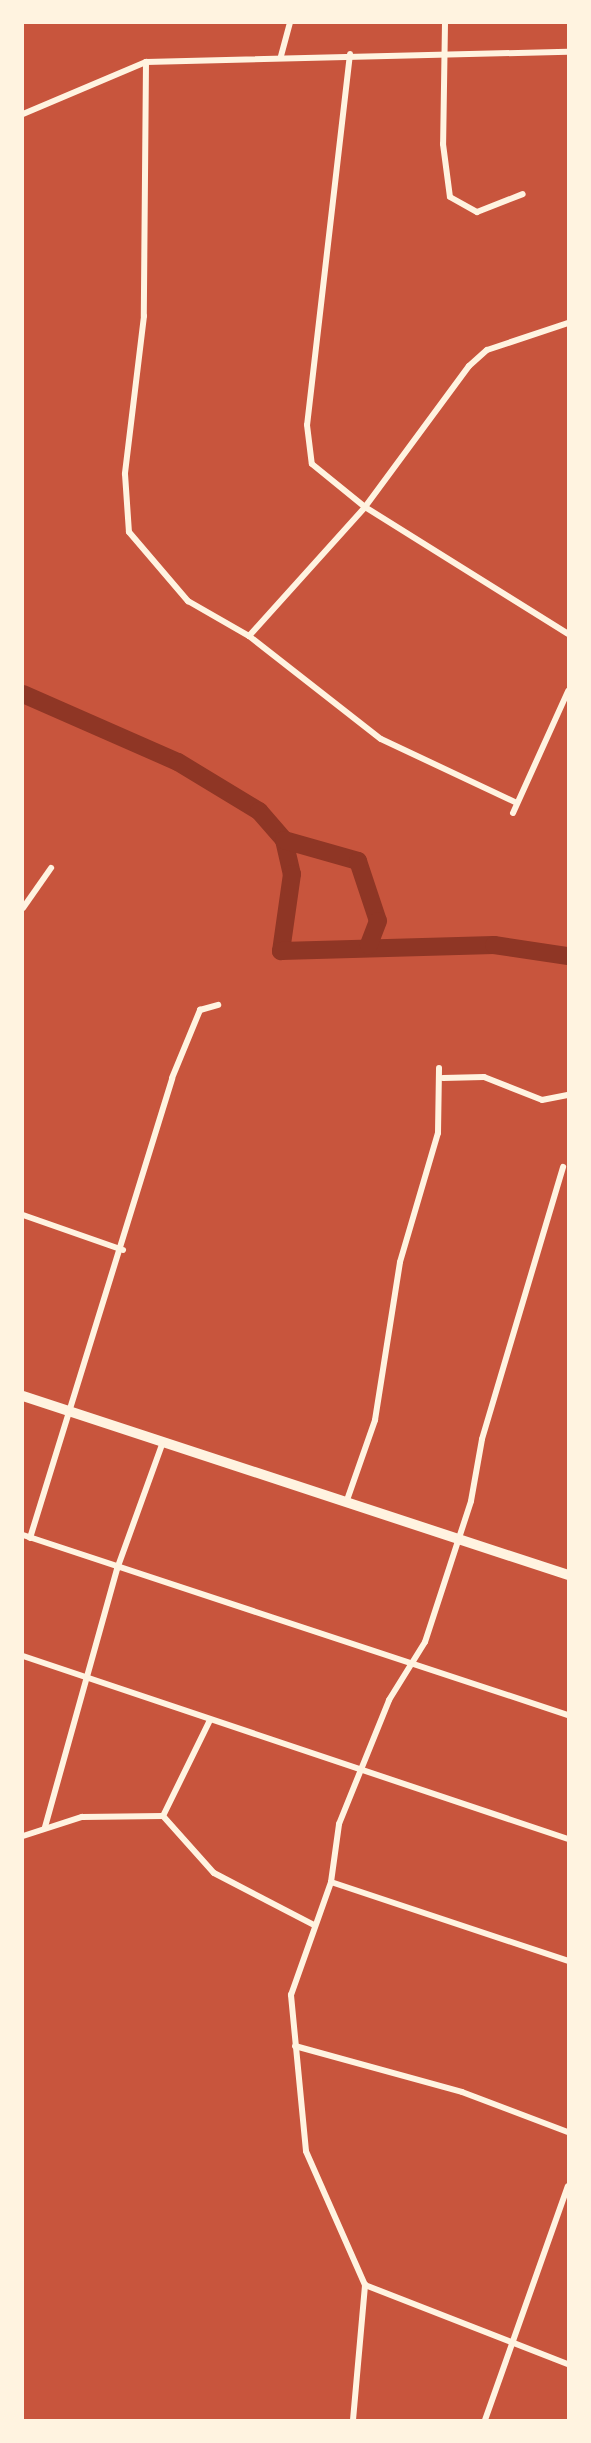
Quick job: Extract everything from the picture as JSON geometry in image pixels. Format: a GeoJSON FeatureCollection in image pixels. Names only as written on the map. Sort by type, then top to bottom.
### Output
{"type":"FeatureCollection","features":[{"type":"Feature","properties":{"kind":"main road"},"geometry":{"type":"LineString","coordinates":[[23,1396],[568,1575]]}},
{"type":"Feature","properties":{"kind":"street"},"geometry":{"type":"LineString","coordinates":[[281,56],[290,23]]}},
{"type":"Feature","properties":{"kind":"street"},"geometry":{"type":"LineString","coordinates":[[445,23],[442,53],[450,197],[477,212],[523,194]]}},
{"type":"Feature","properties":{"kind":"street"},"geometry":{"type":"LineString","coordinates":[[23,114],[146,62],[350,54],[568,52]]}},
{"type":"Feature","properties":{"kind":"street"},"geometry":{"type":"LineString","coordinates":[[350,54],[305,445],[313,464],[365,507],[568,634]]}},
{"type":"Feature","properties":{"kind":"street"},"geometry":{"type":"LineString","coordinates":[[146,62],[144,316],[123,510],[141,551],[188,601],[249,636],[381,739],[517,803]]}},
{"type":"Feature","properties":{"kind":"street"},"geometry":{"type":"LineString","coordinates":[[249,636],[365,507],[469,366],[487,350],[568,323]]}},
{"type":"Feature","properties":{"kind":"street"},"geometry":{"type":"LineString","coordinates":[[513,813],[568,691]]}},
{"type":"Feature","properties":{"kind":"street"},"geometry":{"type":"LineString","coordinates":[[23,908],[51,868]]}},
{"type":"Feature","properties":{"kind":"street"},"geometry":{"type":"LineString","coordinates":[[218,1005],[200,1010],[186,1039],[70,1412],[26,1537],[117,1569],[568,1714]]}},
{"type":"Feature","properties":{"kind":"street"},"geometry":{"type":"LineString","coordinates":[[346,1503],[375,1420],[395,1287],[438,1133],[443,1078],[439,1068]]}},
{"type":"Feature","properties":{"kind":"street"},"geometry":{"type":"LineString","coordinates":[[443,1078],[484,1077],[542,1100],[568,1095]]}},
{"type":"Feature","properties":{"kind":"street"},"geometry":{"type":"LineString","coordinates":[[353,2420],[365,2285],[311,2168],[291,1996],[331,1882],[339,1824],[363,1772],[389,1700],[415,1665],[456,1538],[563,1167]]}},
{"type":"Feature","properties":{"kind":"street"},"geometry":{"type":"LineString","coordinates":[[23,1215],[122,1250]]}},
{"type":"Feature","properties":{"kind":"street"},"geometry":{"type":"LineString","coordinates":[[45,1827],[117,1569],[163,1442]]}},
{"type":"Feature","properties":{"kind":"street"},"geometry":{"type":"LineString","coordinates":[[23,1656],[568,1839]]}},
{"type":"Feature","properties":{"kind":"street"},"geometry":{"type":"LineString","coordinates":[[163,1816],[210,1720]]}},
{"type":"Feature","properties":{"kind":"street"},"geometry":{"type":"LineString","coordinates":[[23,1836],[82,1817],[163,1816],[214,1873],[314,1925]]}},
{"type":"Feature","properties":{"kind":"street"},"geometry":{"type":"LineString","coordinates":[[331,1882],[568,1961]]}},
{"type":"Feature","properties":{"kind":"street"},"geometry":{"type":"LineString","coordinates":[[295,2046],[462,2092],[568,2132]]}},
{"type":"Feature","properties":{"kind":"street"},"geometry":{"type":"LineString","coordinates":[[485,2420],[568,2186]]}},
{"type":"Feature","properties":{"kind":"street"},"geometry":{"type":"LineString","coordinates":[[365,2285],[513,2345],[568,2364]]}},
{"type":"Feature","properties":{"kind":"waterway"},"geometry":{"type":"LineString","coordinates":[[23,694],[178,762],[259,811],[284,840],[292,874],[281,951],[494,945],[568,956]]}},
{"type":"Feature","properties":{"kind":"waterway"},"geometry":{"type":"LineString","coordinates":[[284,840],[358,861],[378,921],[369,945]]}}]}
